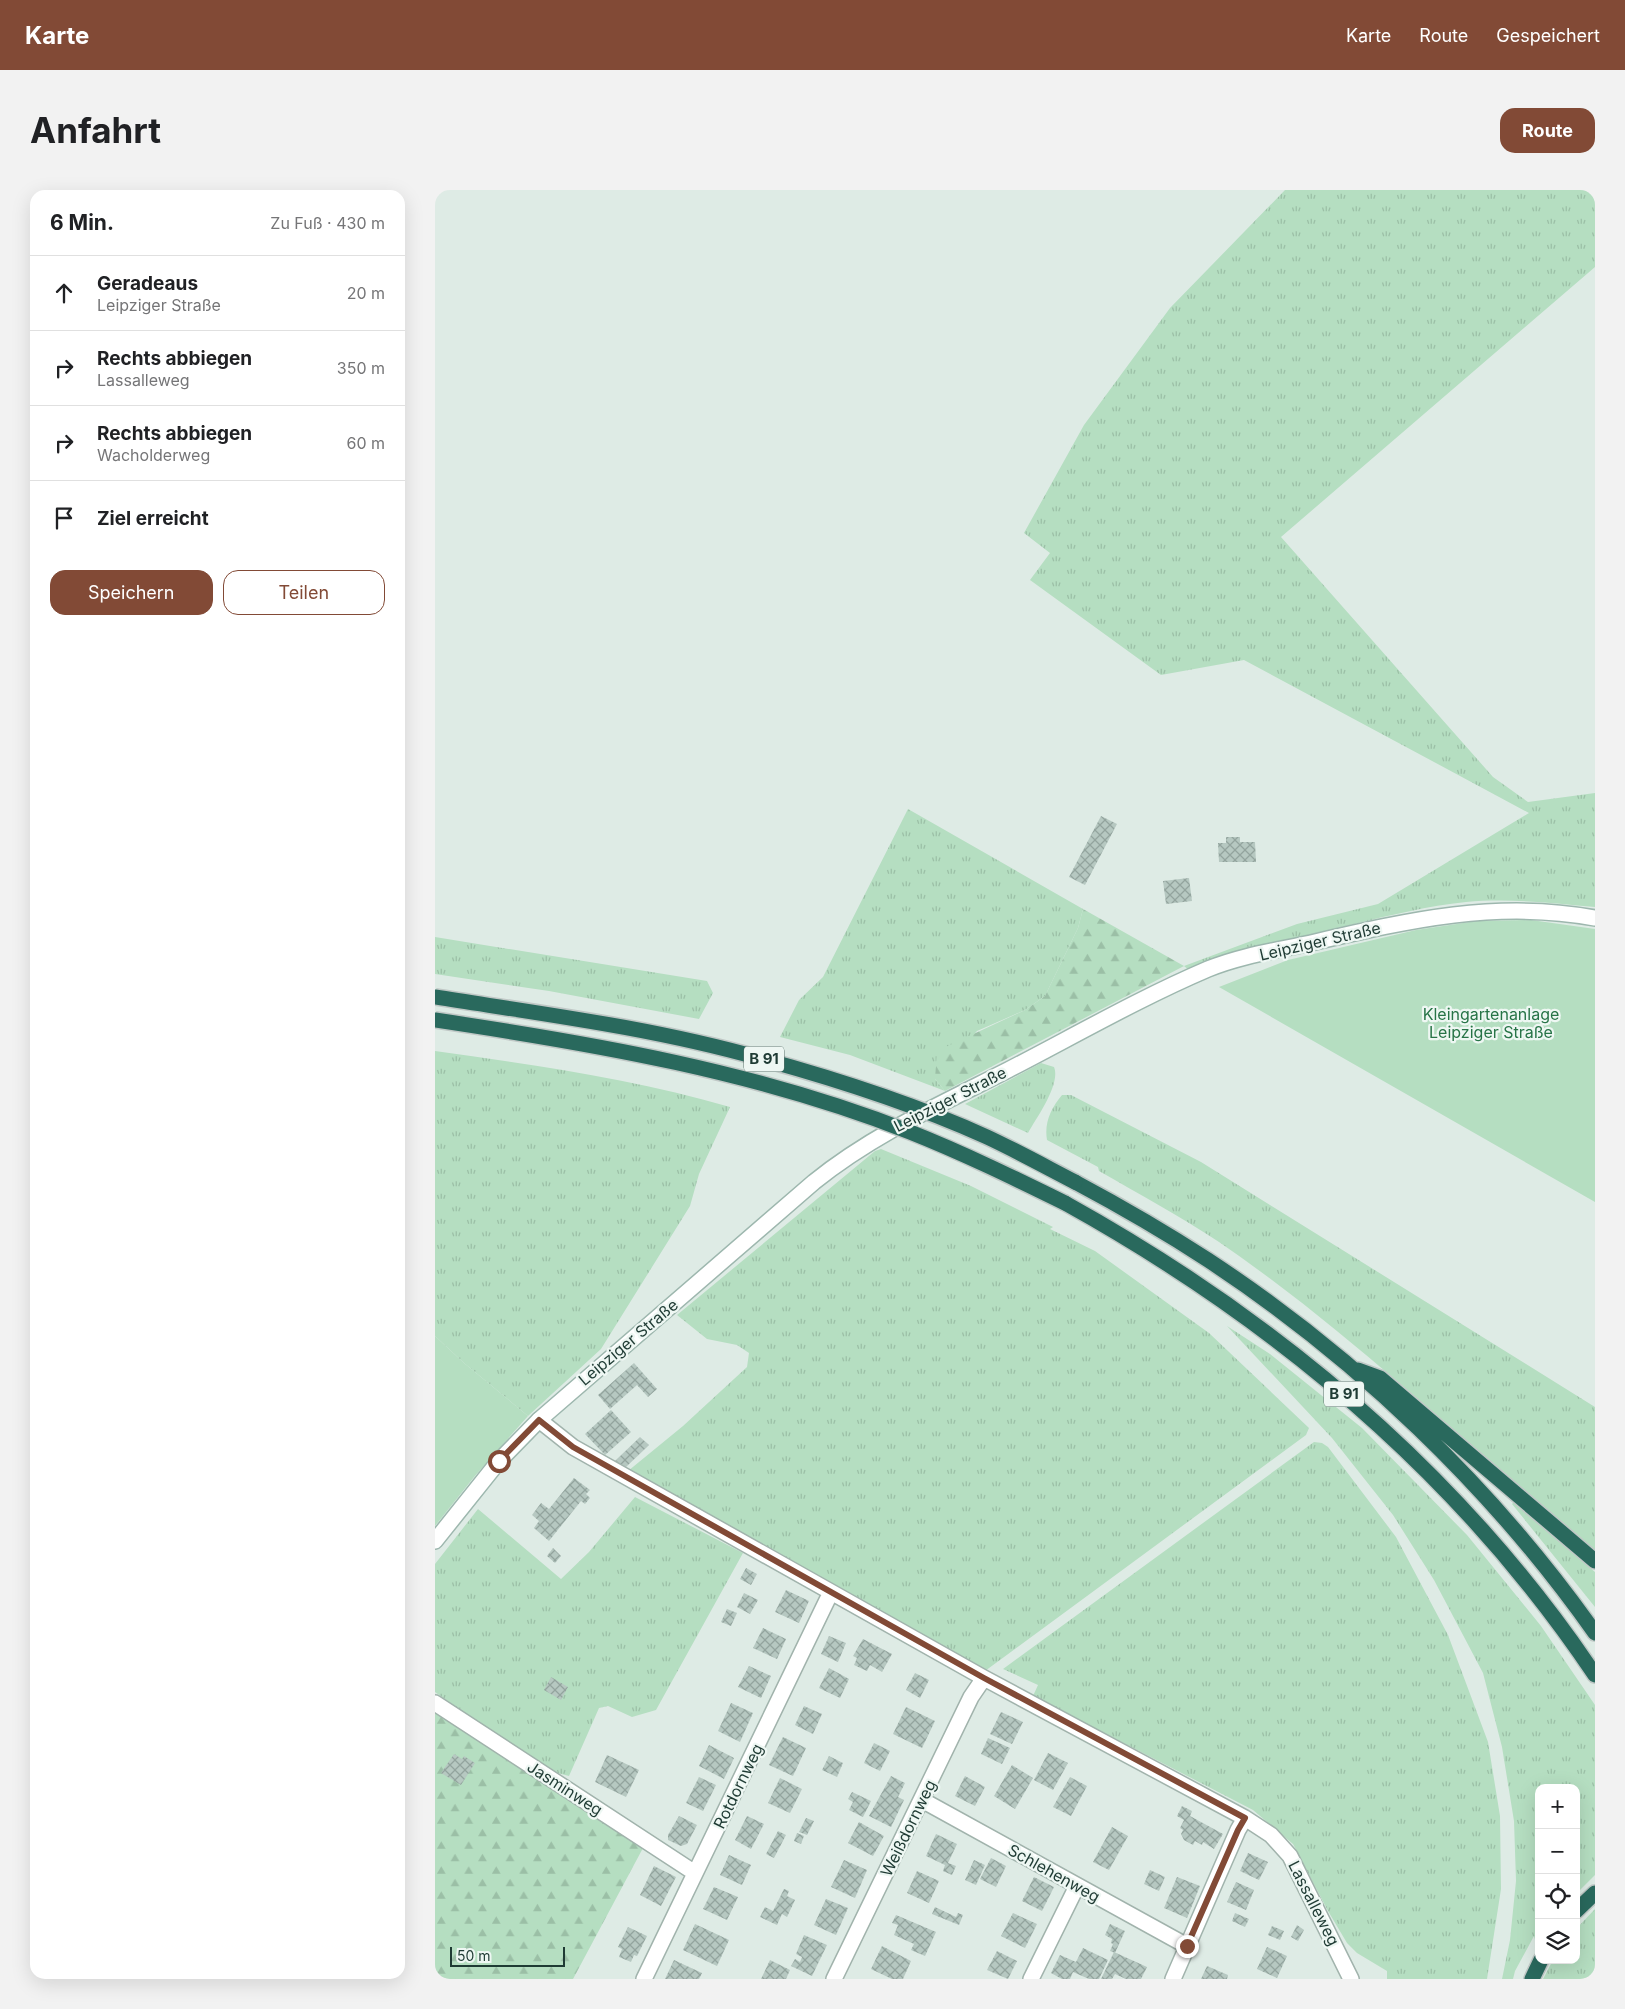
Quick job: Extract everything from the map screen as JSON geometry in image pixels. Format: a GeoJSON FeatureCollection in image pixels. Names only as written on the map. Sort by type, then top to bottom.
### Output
{"type":"FeatureCollection","features":[{"type":"Feature","properties":{"kind":"highway","name":"B 91"},"geometry":{"type":"LineString","coordinates":[[435,997],[644,1031],[757,1057],[847,1084],[936,1116],[987,1137],[1132,1213],[1210,1261],[1286,1316],[1351,1367],[1476,1486],[1572,1600],[1595,1633]]}},
{"type":"Feature","properties":{"kind":"highway","name":"B 91"},"geometry":{"type":"LineString","coordinates":[[435,1020],[633,1053],[716,1071],[794,1093],[909,1131],[975,1159],[1065,1203],[1114,1230],[1216,1295],[1293,1351],[1377,1423],[1418,1461],[1485,1532],[1551,1613],[1595,1675]]}},
{"type":"Feature","properties":{"kind":"highway"},"geometry":{"type":"LineString","coordinates":[[1351,1367],[1380,1378],[1595,1561]]}},
{"type":"Feature","properties":{"kind":"highway"},"geometry":{"type":"LineString","coordinates":[[1580,1907],[1595,1893]]}},
{"type":"Feature","properties":{"kind":"highway"},"geometry":{"type":"LineString","coordinates":[[1532,1979],[1539,1964]]}},
{"type":"Feature","properties":{"kind":"street","name":"Leipziger Straße"},"geometry":{"type":"LineString","coordinates":[[435,1541],[499,1461],[539,1420],[814,1182],[853,1152],[934,1107],[1184,981],[1218,966],[1373,928],[1454,914],[1515,910],[1556,912],[1595,918]]}},
{"type":"Feature","properties":{"kind":"street","name":"Lassalleweg"},"geometry":{"type":"LineString","coordinates":[[539,1420],[573,1447],[984,1678],[1245,1818],[1271,1835],[1291,1856],[1351,1979]]}},
{"type":"Feature","properties":{"kind":"street","name":"Rotdornweg"},"geometry":{"type":"LineString","coordinates":[[644,1979],[831,1592]]}},
{"type":"Feature","properties":{"kind":"street","name":"Weißdornweg"},"geometry":{"type":"LineString","coordinates":[[834,1979],[971,1697],[984,1678]]}},
{"type":"Feature","properties":{"kind":"street","name":"Jasminweg"},"geometry":{"type":"LineString","coordinates":[[435,1703],[695,1873]]}},
{"type":"Feature","properties":{"kind":"street","name":"Schlehenweg"},"geometry":{"type":"LineString","coordinates":[[922,1800],[1187,1946]]}},
{"type":"Feature","properties":{"kind":"street"},"geometry":{"type":"LineString","coordinates":[[1173,1979],[1245,1818]]}},
{"type":"Feature","properties":{"kind":"street"},"geometry":{"type":"LineString","coordinates":[[1031,1979],[1077,1886]]}},
{"type":"Feature","properties":{"kind":"green space"},"geometry":{"type":"Polygon","coordinates":[[[1285,190],[1595,190],[1595,267],[1281,537],[1493,777],[1528,802],[1595,793],[1595,907],[1531,901],[1466,902],[1438,906],[1291,939],[1189,970],[1184,966],[1297,924],[1378,904],[1529,813],[1244,660],[1161,675],[1030,580],[1050,553],[1024,533],[1084,425],[1170,308],[1285,190]]]}},
{"type":"Feature","properties":{"kind":"green space"},"geometry":{"type":"Polygon","coordinates":[[[908,809],[1083,909],[1078,928],[1045,996],[1025,1010],[977,1031],[935,1079],[945,1091],[850,1055],[780,1037],[799,1000],[823,977],[908,809]]]}},
{"type":"Feature","properties":{"kind":"green space"},"geometry":{"type":"Polygon","coordinates":[[[1083,909],[1184,966],[945,1091],[935,1079],[937,1051],[1025,1010],[1045,996],[1078,928],[1083,909]]]}},
{"type":"Feature","properties":{"kind":"green space","name":"Kleingartenanlage Leipziger Straße"},"geometry":{"type":"Polygon","coordinates":[[[1531,920],[1595,929],[1595,1202],[1219,987],[1288,960],[1416,930],[1477,921],[1531,920]]]}},
{"type":"Feature","properties":{"kind":"green space"},"geometry":{"type":"Polygon","coordinates":[[[435,937],[707,981],[713,993],[699,1019],[549,991],[435,974],[435,937]]]}},
{"type":"Feature","properties":{"kind":"green space"},"geometry":{"type":"Polygon","coordinates":[[[435,1051],[547,1067],[621,1081],[657,1088],[730,1107],[699,1174],[690,1206],[601,1349],[528,1416],[464,1363],[435,1336],[435,1051]]]}},
{"type":"Feature","properties":{"kind":"green space"},"geometry":{"type":"Polygon","coordinates":[[[1041,1063],[1054,1067],[1054,1082],[1047,1100],[1028,1133],[965,1104],[1041,1063]]]}},
{"type":"Feature","properties":{"kind":"green space"},"geometry":{"type":"Polygon","coordinates":[[[1062,1095],[1071,1095],[1201,1162],[1595,1407],[1595,1551],[1364,1353],[1268,1277],[1189,1223],[1099,1171],[1098,1167],[1047,1140],[1049,1116],[1062,1095]]]}},
{"type":"Feature","properties":{"kind":"green space"},"geometry":{"type":"Polygon","coordinates":[[[881,1149],[971,1186],[1053,1227],[1050,1229],[1095,1251],[1209,1333],[1309,1428],[1306,1435],[985,1671],[628,1471],[683,1426],[747,1367],[749,1353],[737,1345],[707,1339],[677,1315],[875,1151],[881,1149]]]}},
{"type":"Feature","properties":{"kind":"green space"},"geometry":{"type":"Polygon","coordinates":[[[1227,1326],[1270,1354],[1362,1428],[1467,1535],[1541,1626],[1595,1705],[1595,1875],[1580,1890],[1580,1784],[1535,1784],[1535,1940],[1534,1936],[1515,1971],[1513,1979],[1502,1979],[1510,1940],[1516,1881],[1514,1821],[1502,1747],[1483,1673],[1434,1580],[1393,1515],[1332,1438],[1227,1326]]]}},
{"type":"Feature","properties":{"kind":"green space"},"geometry":{"type":"Polygon","coordinates":[[[435,1336],[464,1363],[528,1416],[474,1477],[435,1526],[435,1336]]]}},
{"type":"Feature","properties":{"kind":"green space"},"geometry":{"type":"Polygon","coordinates":[[[1314,1442],[1322,1443],[1328,1447],[1396,1537],[1448,1635],[1488,1742],[1500,1816],[1501,1889],[1487,1979],[1387,1979],[1387,1971],[1357,1953],[1347,1943],[1293,1844],[1253,1810],[1033,1696],[1038,1685],[1003,1669],[1314,1442]]]}},
{"type":"Feature","properties":{"kind":"green space"},"geometry":{"type":"Polygon","coordinates":[[[635,1497],[743,1553],[656,1710],[632,1717],[608,1706],[599,1708],[569,1776],[542,1769],[435,1692],[435,1564],[478,1509],[561,1579],[589,1552],[635,1497]]]}},
{"type":"Feature","properties":{"kind":"green space"},"geometry":{"type":"Polygon","coordinates":[[[1514,1502],[1595,1572],[1595,1607],[1512,1504],[1514,1502]]]}},
{"type":"Feature","properties":{"kind":"green space"},"geometry":{"type":"Polygon","coordinates":[[[435,1709],[643,1848],[573,1979],[435,1979],[435,1709]]]}},
{"type":"Feature","properties":{"kind":"green space"},"geometry":{"type":"Polygon","coordinates":[[[1595,1909],[1595,1979],[1543,1979],[1551,1964],[1580,1964],[1580,1925],[1595,1909]]]}},
{"type":"Feature","properties":{"kind":"building"},"geometry":{"type":"Polygon","coordinates":[[[1101,816],[1117,824],[1085,885],[1069,877],[1101,816]]]}},
{"type":"Feature","properties":{"kind":"building"},"geometry":{"type":"Polygon","coordinates":[[[1226,837],[1240,837],[1240,842],[1255,842],[1256,862],[1219,862],[1218,843],[1226,843],[1226,837]]]}},
{"type":"Feature","properties":{"kind":"building"},"geometry":{"type":"Polygon","coordinates":[[[1189,878],[1192,901],[1166,904],[1163,881],[1189,878]]]}},
{"type":"Feature","properties":{"kind":"building"},"geometry":{"type":"Polygon","coordinates":[[[634,1363],[657,1389],[648,1397],[637,1385],[610,1409],[598,1395],[634,1363]]]}},
{"type":"Feature","properties":{"kind":"building"},"geometry":{"type":"Polygon","coordinates":[[[611,1410],[631,1432],[605,1455],[585,1434],[611,1410]]]}},
{"type":"Feature","properties":{"kind":"building"},"geometry":{"type":"Polygon","coordinates":[[[640,1437],[649,1445],[626,1467],[615,1461],[640,1437]]]}},
{"type":"Feature","properties":{"kind":"building"},"geometry":{"type":"Polygon","coordinates":[[[574,1478],[590,1490],[586,1494],[590,1498],[585,1504],[581,1501],[549,1541],[534,1528],[539,1521],[532,1515],[541,1503],[549,1509],[574,1478]]]}},
{"type":"Feature","properties":{"kind":"building"},"geometry":{"type":"Polygon","coordinates":[[[553,1548],[561,1556],[555,1563],[547,1556],[553,1548]]]}},
{"type":"Feature","properties":{"kind":"building"},"geometry":{"type":"Polygon","coordinates":[[[746,1568],[757,1574],[751,1585],[740,1579],[746,1568]]]}},
{"type":"Feature","properties":{"kind":"building"},"geometry":{"type":"Polygon","coordinates":[[[786,1590],[809,1601],[799,1623],[775,1612],[786,1590]]]}},
{"type":"Feature","properties":{"kind":"building"},"geometry":{"type":"Polygon","coordinates":[[[744,1593],[758,1600],[750,1614],[737,1607],[744,1593]]]}},
{"type":"Feature","properties":{"kind":"building"},"geometry":{"type":"Polygon","coordinates":[[[727,1609],[737,1613],[731,1626],[721,1622],[727,1609]]]}},
{"type":"Feature","properties":{"kind":"building"},"geometry":{"type":"Polygon","coordinates":[[[763,1628],[786,1639],[777,1659],[753,1648],[763,1628]]]}},
{"type":"Feature","properties":{"kind":"building"},"geometry":{"type":"Polygon","coordinates":[[[829,1636],[846,1643],[838,1662],[821,1654],[829,1636]]]}},
{"type":"Feature","properties":{"kind":"building"},"geometry":{"type":"Polygon","coordinates":[[[863,1639],[892,1654],[882,1672],[870,1665],[867,1671],[854,1665],[857,1658],[853,1656],[863,1639]]]}},
{"type":"Feature","properties":{"kind":"building"},"geometry":{"type":"Polygon","coordinates":[[[749,1666],[771,1676],[761,1698],[738,1687],[749,1666]]]}},
{"type":"Feature","properties":{"kind":"building"},"geometry":{"type":"Polygon","coordinates":[[[829,1668],[849,1679],[840,1698],[819,1688],[829,1668]]]}},
{"type":"Feature","properties":{"kind":"building"},"geometry":{"type":"Polygon","coordinates":[[[915,1673],[929,1680],[920,1698],[906,1690],[915,1673]]]}},
{"type":"Feature","properties":{"kind":"building"},"geometry":{"type":"Polygon","coordinates":[[[551,1677],[568,1687],[561,1700],[544,1690],[551,1677]]]}},
{"type":"Feature","properties":{"kind":"building"},"geometry":{"type":"Polygon","coordinates":[[[731,1703],[753,1713],[740,1742],[718,1731],[731,1703]]]}},
{"type":"Feature","properties":{"kind":"building"},"geometry":{"type":"Polygon","coordinates":[[[804,1706],[822,1714],[813,1734],[795,1725],[804,1706]]]}},
{"type":"Feature","properties":{"kind":"building"},"geometry":{"type":"Polygon","coordinates":[[[906,1707],[935,1721],[922,1748],[893,1734],[906,1707]]]}},
{"type":"Feature","properties":{"kind":"building"},"geometry":{"type":"Polygon","coordinates":[[[1001,1712],[1023,1722],[1012,1744],[990,1734],[1001,1712]]]}},
{"type":"Feature","properties":{"kind":"building"},"geometry":{"type":"Polygon","coordinates":[[[783,1737],[806,1748],[793,1776],[769,1765],[783,1737]]]}},
{"type":"Feature","properties":{"kind":"building"},"geometry":{"type":"Polygon","coordinates":[[[988,1738],[1010,1748],[1002,1764],[981,1754],[988,1738]]]}},
{"type":"Feature","properties":{"kind":"building"},"geometry":{"type":"Polygon","coordinates":[[[874,1743],[890,1751],[880,1771],[864,1763],[874,1743]]]}},
{"type":"Feature","properties":{"kind":"building"},"geometry":{"type":"Polygon","coordinates":[[[709,1745],[734,1758],[724,1779],[699,1766],[709,1745]]]}},
{"type":"Feature","properties":{"kind":"building"},"geometry":{"type":"Polygon","coordinates":[[[1048,1753],[1068,1763],[1053,1790],[1034,1780],[1048,1753]]]}},
{"type":"Feature","properties":{"kind":"building"},"geometry":{"type":"Polygon","coordinates":[[[454,1754],[462,1759],[464,1756],[475,1763],[461,1785],[441,1773],[454,1754]]]}},
{"type":"Feature","properties":{"kind":"building"},"geometry":{"type":"Polygon","coordinates":[[[607,1755],[639,1770],[626,1797],[595,1782],[607,1755]]]}},
{"type":"Feature","properties":{"kind":"building"},"geometry":{"type":"Polygon","coordinates":[[[829,1756],[843,1763],[837,1777],[822,1770],[829,1756]]]}},
{"type":"Feature","properties":{"kind":"building"},"geometry":{"type":"Polygon","coordinates":[[[1012,1765],[1033,1778],[1015,1809],[994,1796],[1012,1765]]]}},
{"type":"Feature","properties":{"kind":"building"},"geometry":{"type":"Polygon","coordinates":[[[891,1776],[905,1783],[898,1797],[904,1800],[891,1827],[869,1816],[891,1776]]]}},
{"type":"Feature","properties":{"kind":"building"},"geometry":{"type":"Polygon","coordinates":[[[965,1776],[985,1787],[975,1806],[955,1796],[965,1776]]]}},
{"type":"Feature","properties":{"kind":"building"},"geometry":{"type":"Polygon","coordinates":[[[699,1777],[716,1785],[703,1811],[686,1803],[699,1777]]]}},
{"type":"Feature","properties":{"kind":"building"},"geometry":{"type":"Polygon","coordinates":[[[1070,1777],[1087,1786],[1071,1816],[1053,1807],[1070,1777]]]}},
{"type":"Feature","properties":{"kind":"building"},"geometry":{"type":"Polygon","coordinates":[[[780,1778],[802,1789],[790,1813],[768,1803],[780,1778]]]}},
{"type":"Feature","properties":{"kind":"building"},"geometry":{"type":"Polygon","coordinates":[[[852,1792],[871,1801],[863,1817],[849,1810],[853,1802],[848,1799],[852,1792]]]}},
{"type":"Feature","properties":{"kind":"building"},"geometry":{"type":"Polygon","coordinates":[[[1182,1806],[1192,1811],[1190,1816],[1223,1834],[1214,1849],[1203,1842],[1202,1845],[1195,1841],[1193,1845],[1184,1840],[1181,1834],[1183,1830],[1180,1828],[1184,1820],[1177,1816],[1182,1806]]]}},
{"type":"Feature","properties":{"kind":"building"},"geometry":{"type":"Polygon","coordinates":[[[679,1816],[697,1825],[687,1844],[681,1846],[668,1840],[668,1835],[679,1816]]]}},
{"type":"Feature","properties":{"kind":"building"},"geometry":{"type":"Polygon","coordinates":[[[747,1816],[764,1824],[751,1849],[735,1840],[747,1816]]]}},
{"type":"Feature","properties":{"kind":"building"},"geometry":{"type":"Polygon","coordinates":[[[806,1818],[814,1821],[807,1835],[799,1832],[806,1818]]]}},
{"type":"Feature","properties":{"kind":"building"},"geometry":{"type":"Polygon","coordinates":[[[859,1822],[884,1836],[873,1856],[848,1843],[859,1822]]]}},
{"type":"Feature","properties":{"kind":"building"},"geometry":{"type":"Polygon","coordinates":[[[1112,1827],[1128,1836],[1109,1870],[1093,1862],[1112,1827]]]}},
{"type":"Feature","properties":{"kind":"building"},"geometry":{"type":"Polygon","coordinates":[[[778,1831],[786,1835],[774,1858],[766,1854],[778,1831]]]}},
{"type":"Feature","properties":{"kind":"building"},"geometry":{"type":"Polygon","coordinates":[[[797,1833],[804,1836],[801,1844],[794,1841],[797,1833]]]}},
{"type":"Feature","properties":{"kind":"building"},"geometry":{"type":"Polygon","coordinates":[[[936,1834],[957,1844],[948,1863],[956,1866],[952,1875],[943,1871],[945,1865],[926,1856],[936,1834]]]}},
{"type":"Feature","properties":{"kind":"building"},"geometry":{"type":"Polygon","coordinates":[[[1248,1853],[1268,1862],[1259,1880],[1240,1871],[1248,1853]]]}},
{"type":"Feature","properties":{"kind":"building"},"geometry":{"type":"Polygon","coordinates":[[[729,1855],[751,1865],[742,1885],[720,1875],[729,1855]]]}},
{"type":"Feature","properties":{"kind":"building"},"geometry":{"type":"Polygon","coordinates":[[[991,1858],[1006,1866],[996,1887],[980,1879],[991,1858]]]}},
{"type":"Feature","properties":{"kind":"building"},"geometry":{"type":"Polygon","coordinates":[[[844,1860],[867,1870],[855,1898],[831,1887],[844,1860]]]}},
{"type":"Feature","properties":{"kind":"building"},"geometry":{"type":"Polygon","coordinates":[[[974,1860],[985,1865],[976,1885],[965,1880],[974,1860]]]}},
{"type":"Feature","properties":{"kind":"building"},"geometry":{"type":"Polygon","coordinates":[[[654,1866],[676,1877],[661,1906],[640,1895],[654,1866]]]}},
{"type":"Feature","properties":{"kind":"building"},"geometry":{"type":"Polygon","coordinates":[[[1150,1870],[1165,1877],[1159,1891],[1144,1884],[1150,1870]]]}},
{"type":"Feature","properties":{"kind":"building"},"geometry":{"type":"Polygon","coordinates":[[[917,1871],[939,1881],[929,1903],[907,1893],[917,1871]]]}},
{"type":"Feature","properties":{"kind":"building"},"geometry":{"type":"Polygon","coordinates":[[[1034,1877],[1054,1887],[1042,1911],[1022,1901],[1034,1877]]]}},
{"type":"Feature","properties":{"kind":"building"},"geometry":{"type":"Polygon","coordinates":[[[1177,1877],[1200,1886],[1187,1918],[1164,1908],[1177,1877]]]}},
{"type":"Feature","properties":{"kind":"building"},"geometry":{"type":"Polygon","coordinates":[[[1236,1882],[1254,1890],[1246,1910],[1227,1902],[1236,1882]]]}},
{"type":"Feature","properties":{"kind":"building"},"geometry":{"type":"Polygon","coordinates":[[[714,1887],[738,1897],[727,1920],[703,1909],[714,1887]]]}},
{"type":"Feature","properties":{"kind":"building"},"geometry":{"type":"Polygon","coordinates":[[[784,1889],[789,1891],[787,1896],[795,1900],[787,1917],[782,1914],[777,1925],[760,1917],[765,1907],[773,1911],[784,1889]]]}},
{"type":"Feature","properties":{"kind":"building"},"geometry":{"type":"Polygon","coordinates":[[[826,1899],[848,1908],[836,1935],[814,1925],[826,1899]]]}},
{"type":"Feature","properties":{"kind":"building"},"geometry":{"type":"Polygon","coordinates":[[[935,1907],[956,1917],[958,1913],[963,1915],[959,1925],[932,1914],[935,1907]]]}},
{"type":"Feature","properties":{"kind":"building"},"geometry":{"type":"Polygon","coordinates":[[[1013,1913],[1037,1924],[1025,1948],[1001,1936],[1013,1913]]]}},
{"type":"Feature","properties":{"kind":"building"},"geometry":{"type":"Polygon","coordinates":[[[1235,1913],[1249,1919],[1245,1927],[1232,1921],[1235,1913]]]}},
{"type":"Feature","properties":{"kind":"building"},"geometry":{"type":"Polygon","coordinates":[[[896,1915],[936,1932],[925,1956],[911,1950],[914,1944],[894,1935],[898,1925],[892,1923],[896,1915]]]}},
{"type":"Feature","properties":{"kind":"building"},"geometry":{"type":"Polygon","coordinates":[[[695,1924],[729,1940],[717,1966],[683,1950],[695,1924]]]}},
{"type":"Feature","properties":{"kind":"building"},"geometry":{"type":"Polygon","coordinates":[[[1110,1924],[1125,1931],[1115,1953],[1110,1951],[1113,1944],[1111,1943],[1112,1939],[1105,1935],[1110,1924]]]}},
{"type":"Feature","properties":{"kind":"building"},"geometry":{"type":"Polygon","coordinates":[[[1297,1925],[1304,1930],[1298,1941],[1291,1937],[1297,1925]]]}},
{"type":"Feature","properties":{"kind":"building"},"geometry":{"type":"Polygon","coordinates":[[[1272,1926],[1284,1931],[1280,1940],[1268,1935],[1272,1926]]]}},
{"type":"Feature","properties":{"kind":"building"},"geometry":{"type":"Polygon","coordinates":[[[628,1927],[647,1936],[637,1956],[634,1955],[631,1962],[619,1957],[622,1949],[618,1947],[628,1927]]]}},
{"type":"Feature","properties":{"kind":"building"},"geometry":{"type":"Polygon","coordinates":[[[804,1935],[827,1945],[812,1976],[791,1966],[795,1959],[800,1962],[802,1957],[796,1954],[804,1935]]]}},
{"type":"Feature","properties":{"kind":"building"},"geometry":{"type":"Polygon","coordinates":[[[882,1946],[911,1961],[903,1979],[892,1979],[871,1969],[882,1946]]]}},
{"type":"Feature","properties":{"kind":"building"},"geometry":{"type":"Polygon","coordinates":[[[1267,1947],[1287,1956],[1277,1978],[1257,1969],[1267,1947]]]}},
{"type":"Feature","properties":{"kind":"building"},"geometry":{"type":"Polygon","coordinates":[[[1083,1948],[1108,1960],[1099,1979],[1089,1979],[1073,1972],[1070,1979],[1062,1979],[1051,1973],[1060,1955],[1076,1962],[1083,1948]]]}},
{"type":"Feature","properties":{"kind":"building"},"geometry":{"type":"Polygon","coordinates":[[[997,1951],[1017,1961],[1008,1979],[987,1970],[997,1951]]]}},
{"type":"Feature","properties":{"kind":"building"},"geometry":{"type":"Polygon","coordinates":[[[1114,1952],[1147,1967],[1141,1979],[1126,1979],[1115,1974],[1112,1979],[1101,1979],[1114,1952]]]}},
{"type":"Feature","properties":{"kind":"building"},"geometry":{"type":"Polygon","coordinates":[[[674,1960],[702,1973],[699,1979],[665,1979],[674,1960]]]}},
{"type":"Feature","properties":{"kind":"building"},"geometry":{"type":"Polygon","coordinates":[[[770,1960],[790,1970],[786,1979],[761,1979],[770,1960]]]}},
{"type":"Feature","properties":{"kind":"building"},"geometry":{"type":"Polygon","coordinates":[[[1207,1966],[1228,1975],[1227,1979],[1201,1979],[1207,1966]]]}},
{"type":"Feature","properties":{"kind":"route"},"geometry":{"type":"LineString","coordinates":[[499,1461],[539,1420],[573,1447],[984,1678],[1245,1818],[1187,1946]]}}]}
